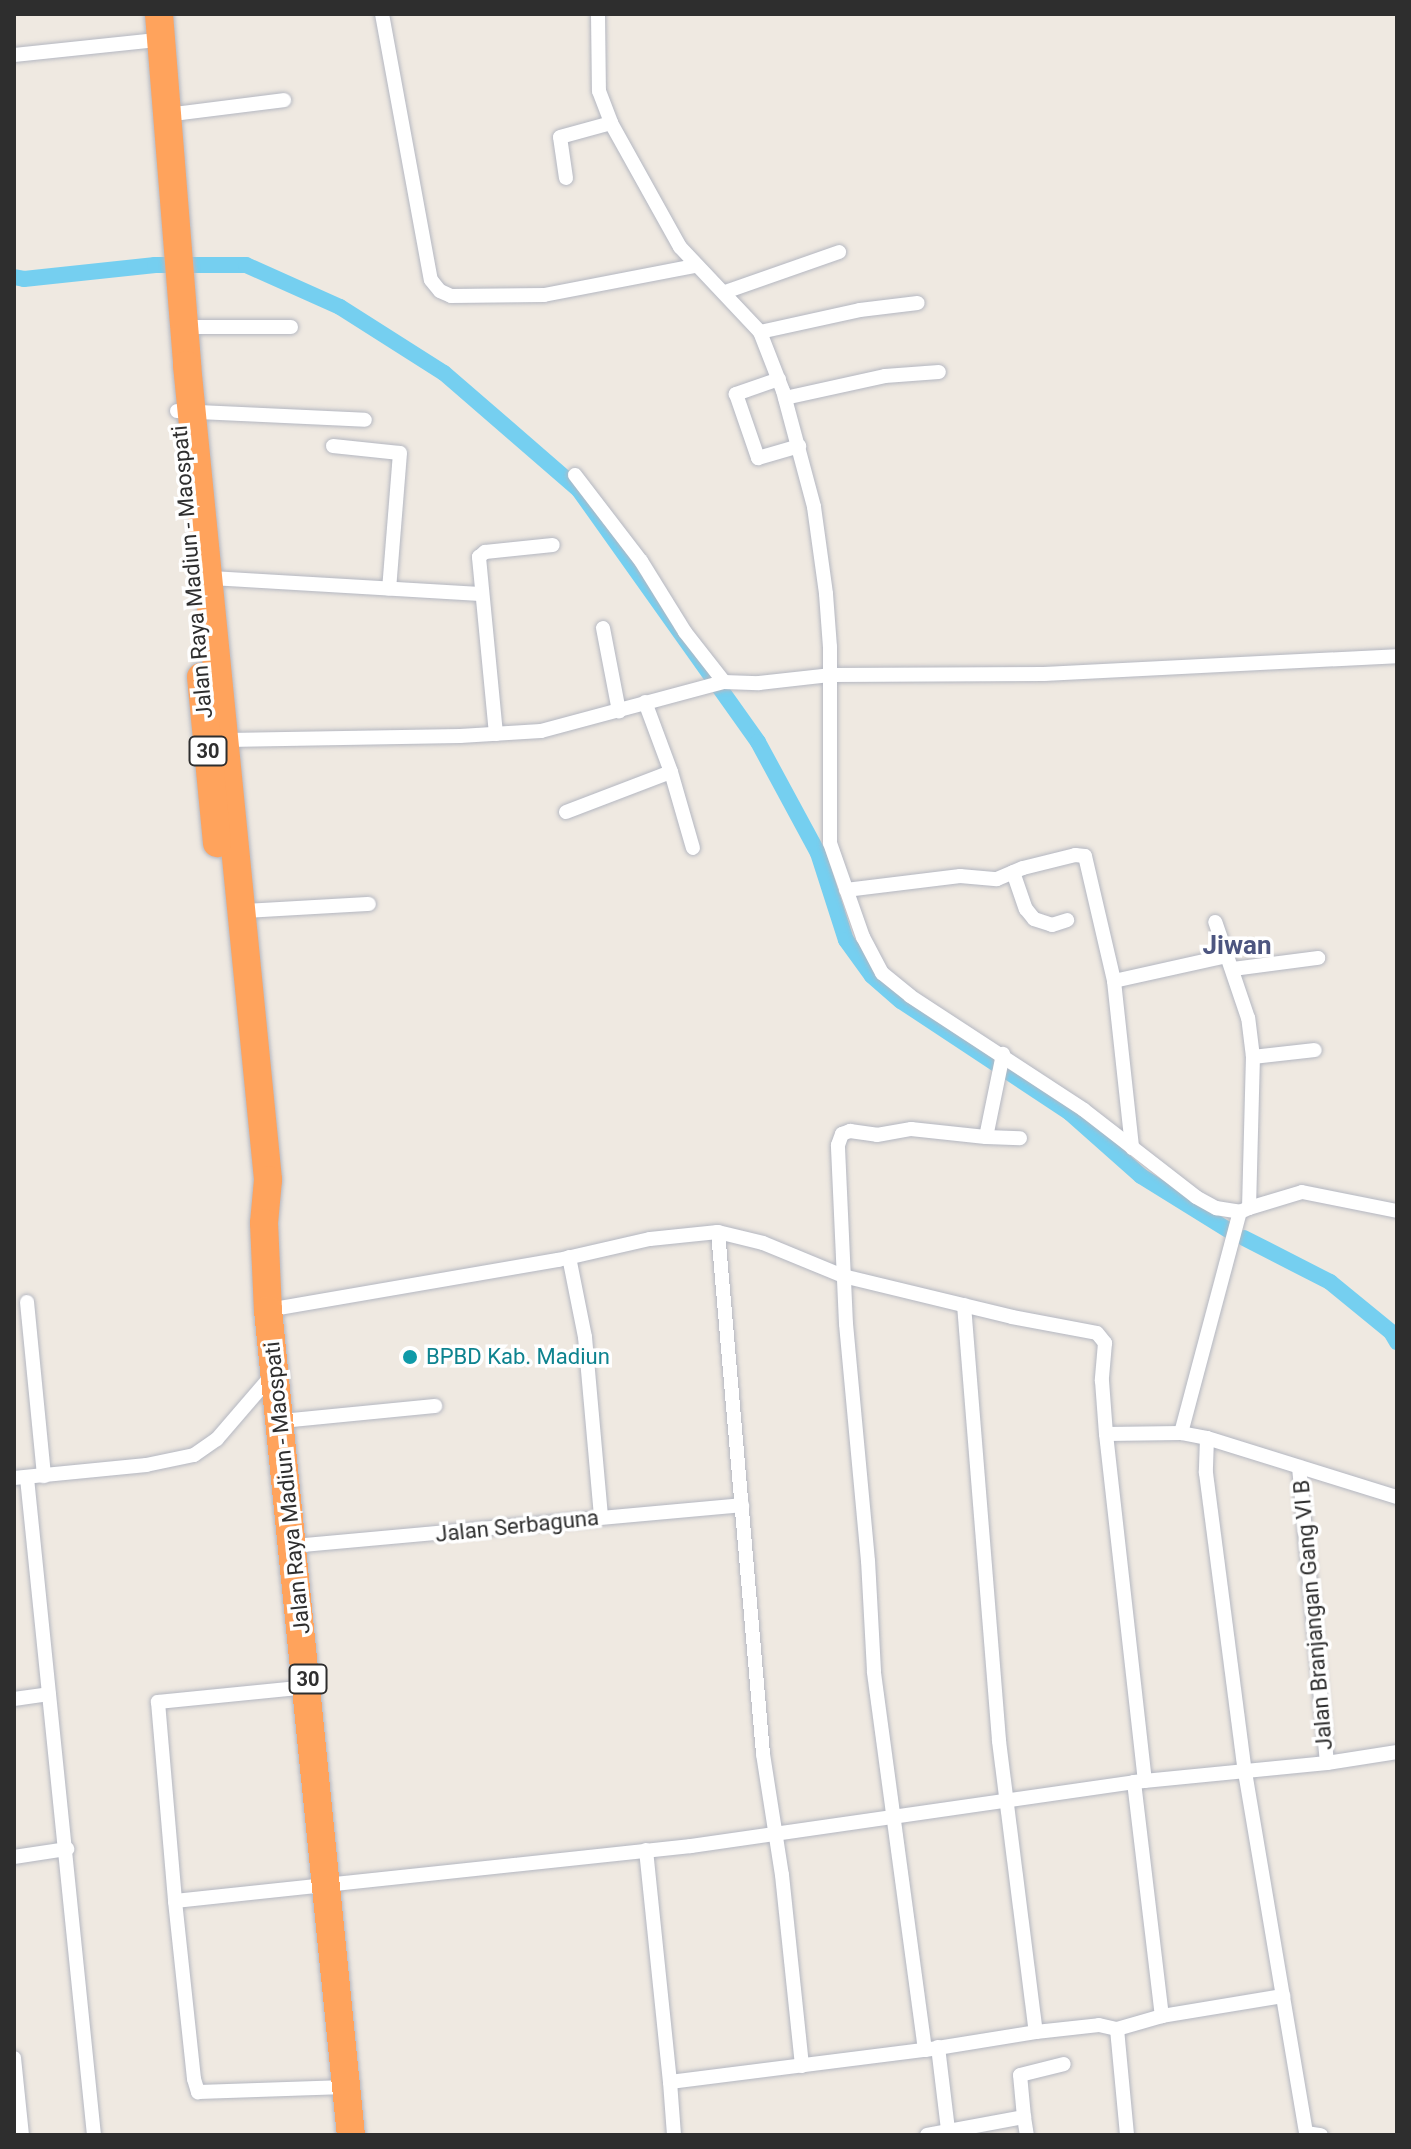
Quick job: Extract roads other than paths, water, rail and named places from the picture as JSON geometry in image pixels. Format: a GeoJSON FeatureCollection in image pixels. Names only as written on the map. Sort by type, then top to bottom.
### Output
{"type":"FeatureCollection","features":[{"type":"Feature","properties":{"kind":"highway","name":"Jalan Raya Madiun - Maospati"},"geometry":{"type":"LineString","coordinates":[[159,14],[171,259],[184,327],[185,411],[210,578],[243,911],[242,1007],[249,1181],[264,1223],[268,1310],[329,1887],[351,2135]]}},
{"type":"Feature","properties":{"kind":"highway","name":"Jalan Raya Madiun - Maospati"},"geometry":{"type":"LineString","coordinates":[[145,28],[171,259],[242,1007]]}},
{"type":"Feature","properties":{"kind":"street"},"geometry":{"type":"LineString","coordinates":[[382,14],[431,280],[440,291],[451,296],[544,295],[695,266]]}},
{"type":"Feature","properties":{"kind":"street"},"geometry":{"type":"LineString","coordinates":[[598,14],[599,91],[611,123],[665,223],[695,266],[725,292],[760,332],[785,398],[814,507],[826,594],[830,675],[829,829],[833,855],[863,937],[882,973],[910,996],[1003,1056],[1196,1197],[1216,1208],[1244,1210],[1302,1192],[1397,1211]]}},
{"type":"Feature","properties":{"kind":"street"},"geometry":{"type":"LineString","coordinates":[[14,55],[145,28]]}},
{"type":"Feature","properties":{"kind":"street"},"geometry":{"type":"LineString","coordinates":[[166,115],[284,100]]}},
{"type":"Feature","properties":{"kind":"street"},"geometry":{"type":"LineString","coordinates":[[566,178],[560,137],[611,123]]}},
{"type":"Feature","properties":{"kind":"street"},"geometry":{"type":"LineString","coordinates":[[725,292],[839,252]]}},
{"type":"Feature","properties":{"kind":"street"},"geometry":{"type":"LineString","coordinates":[[760,332],[860,310],[918,303]]}},
{"type":"Feature","properties":{"kind":"street"},"geometry":{"type":"LineString","coordinates":[[184,327],[291,327]]}},
{"type":"Feature","properties":{"kind":"street"},"geometry":{"type":"LineString","coordinates":[[785,398],[885,376],[939,372]]}},
{"type":"Feature","properties":{"kind":"street"},"geometry":{"type":"LineString","coordinates":[[779,379],[736,394],[758,458],[799,446]]}},
{"type":"Feature","properties":{"kind":"street"},"geometry":{"type":"LineString","coordinates":[[185,411],[365,420]]}},
{"type":"Feature","properties":{"kind":"street"},"geometry":{"type":"LineString","coordinates":[[333,446],[400,453],[389,589]]}},
{"type":"Feature","properties":{"kind":"street"},"geometry":{"type":"LineString","coordinates":[[575,475],[641,561],[685,632],[721,682]]}},
{"type":"Feature","properties":{"kind":"street"},"geometry":{"type":"LineString","coordinates":[[496,734],[479,557],[482,553],[553,545]]}},
{"type":"Feature","properties":{"kind":"street"},"geometry":{"type":"LineString","coordinates":[[210,578],[482,594]]}},
{"type":"Feature","properties":{"kind":"street"},"geometry":{"type":"LineString","coordinates":[[603,628],[619,711]]}},
{"type":"Feature","properties":{"kind":"street"},"geometry":{"type":"LineString","coordinates":[[227,740],[496,734],[564,728],[721,682],[759,683],[830,675],[1044,674],[1397,656]]}},
{"type":"Feature","properties":{"kind":"street"},"geometry":{"type":"LineString","coordinates":[[645,702],[671,772],[693,848]]}},
{"type":"Feature","properties":{"kind":"street"},"geometry":{"type":"LineString","coordinates":[[566,812],[671,772]]}},
{"type":"Feature","properties":{"kind":"street"},"geometry":{"type":"LineString","coordinates":[[846,890],[960,876],[997,879],[1075,855],[1085,856],[1114,981],[1132,1148]]}},
{"type":"Feature","properties":{"kind":"street"},"geometry":{"type":"LineString","coordinates":[[1013,872],[1026,909],[1034,919],[1052,925],[1067,920]]}},
{"type":"Feature","properties":{"kind":"street"},"geometry":{"type":"LineString","coordinates":[[243,911],[369,904]]}},
{"type":"Feature","properties":{"kind":"street"},"geometry":{"type":"LineString","coordinates":[[1181,1433],[1244,1210],[1253,1057],[1248,1018],[1215,922]]}},
{"type":"Feature","properties":{"kind":"street"},"geometry":{"type":"LineString","coordinates":[[1114,981],[1230,962],[1318,958]]}},
{"type":"Feature","properties":{"kind":"street"},"geometry":{"type":"LineString","coordinates":[[1253,1057],[1315,1050]]}},
{"type":"Feature","properties":{"kind":"street"},"geometry":{"type":"LineString","coordinates":[[986,1137],[1003,1056]]}},
{"type":"Feature","properties":{"kind":"street"},"geometry":{"type":"LineString","coordinates":[[948,2130],[931,2049],[892,1817],[874,1671],[868,1561],[854,1431],[843,1276],[838,1145],[842,1134],[850,1131],[877,1135],[911,1129],[1020,1138]]}},
{"type":"Feature","properties":{"kind":"street"},"geometry":{"type":"LineString","coordinates":[[718,1232],[742,1505],[743,1551],[802,2066]]}},
{"type":"Feature","properties":{"kind":"street"},"geometry":{"type":"LineString","coordinates":[[268,1310],[569,1257],[650,1239],[718,1232],[763,1243],[843,1276],[1097,1333],[1105,1343],[1102,1381],[1106,1434],[1162,2016]]}},
{"type":"Feature","properties":{"kind":"street"},"geometry":{"type":"LineString","coordinates":[[569,1257],[587,1352],[601,1516]]}},
{"type":"Feature","properties":{"kind":"street"},"geometry":{"type":"LineString","coordinates":[[27,1302],[44,1476]]}},
{"type":"Feature","properties":{"kind":"street"},"geometry":{"type":"LineString","coordinates":[[964,1305],[978,1502],[1008,1799],[1036,2032]]}},
{"type":"Feature","properties":{"kind":"street"},"geometry":{"type":"LineString","coordinates":[[94,2135],[67,1849],[20,1478],[146,1465],[194,1455],[217,1439],[275,1371]]}},
{"type":"Feature","properties":{"kind":"street"},"geometry":{"type":"LineString","coordinates":[[281,1421],[435,1406]]}},
{"type":"Feature","properties":{"kind":"street"},"geometry":{"type":"LineString","coordinates":[[1106,1434],[1181,1433],[1207,1438],[1397,1497]]}},
{"type":"Feature","properties":{"kind":"street"},"geometry":{"type":"LineString","coordinates":[[1207,1438],[1206,1473],[1245,1772],[1283,1996],[1311,2134]]}},
{"type":"Feature","properties":{"kind":"street","name":"Jalan Branjangan Gang VI B"},"geometry":{"type":"LineString","coordinates":[[1299,1467],[1327,1763]]}},
{"type":"Feature","properties":{"kind":"street","name":"Jalan Serbaguna"},"geometry":{"type":"LineString","coordinates":[[293,1546],[742,1505]]}},
{"type":"Feature","properties":{"kind":"street"},"geometry":{"type":"LineString","coordinates":[[308,1687],[158,1702],[175,1901],[194,2079],[198,2092],[346,2087]]}},
{"type":"Feature","properties":{"kind":"street"},"geometry":{"type":"LineString","coordinates":[[14,1699],[49,1694]]}},
{"type":"Feature","properties":{"kind":"street"},"geometry":{"type":"LineString","coordinates":[[175,1901],[329,1887],[646,1850],[1008,1799],[1327,1763],[1397,1752]]}},
{"type":"Feature","properties":{"kind":"street"},"geometry":{"type":"LineString","coordinates":[[14,1857],[67,1849]]}},
{"type":"Feature","properties":{"kind":"street"},"geometry":{"type":"LineString","coordinates":[[646,1850],[674,2135]]}},
{"type":"Feature","properties":{"kind":"street"},"geometry":{"type":"LineString","coordinates":[[670,2082],[931,2049],[1036,2032],[1099,2025],[1117,2029],[1162,2016],[1283,1996]]}},
{"type":"Feature","properties":{"kind":"street"},"geometry":{"type":"LineString","coordinates":[[1117,2029],[1127,2135]]}},
{"type":"Feature","properties":{"kind":"street"},"geometry":{"type":"LineString","coordinates":[[14,2058],[22,2135]]}},
{"type":"Feature","properties":{"kind":"street"},"geometry":{"type":"LineString","coordinates":[[1027,2135],[1020,2075],[1064,2064]]}},
{"type":"Feature","properties":{"kind":"street"},"geometry":{"type":"LineString","coordinates":[[927,2135],[948,2130],[982,2131],[1024,2117]]}},
{"type":"Feature","properties":{"kind":"waterway"},"geometry":{"type":"LineString","coordinates":[[14,277],[24,279],[155,265],[246,265],[340,307],[444,373],[579,490],[758,742],[818,853],[846,940],[872,976],[901,1001],[1070,1113],[1141,1176],[1228,1230]]}},
{"type":"Feature","properties":{"kind":"waterway"},"geometry":{"type":"LineString","coordinates":[[1244,1238],[1330,1282],[1391,1332],[1397,1342]]}},
{"type":"Feature","properties":{"kind":"place","name":"BPBD Kab. Madiun"},"geometry":{"type":"Point","coordinates":[410,1357]}},
{"type":"Feature","properties":{"kind":"district","name":"Jiwan"},"geometry":{"type":"Point","coordinates":[1237,946]}}]}
